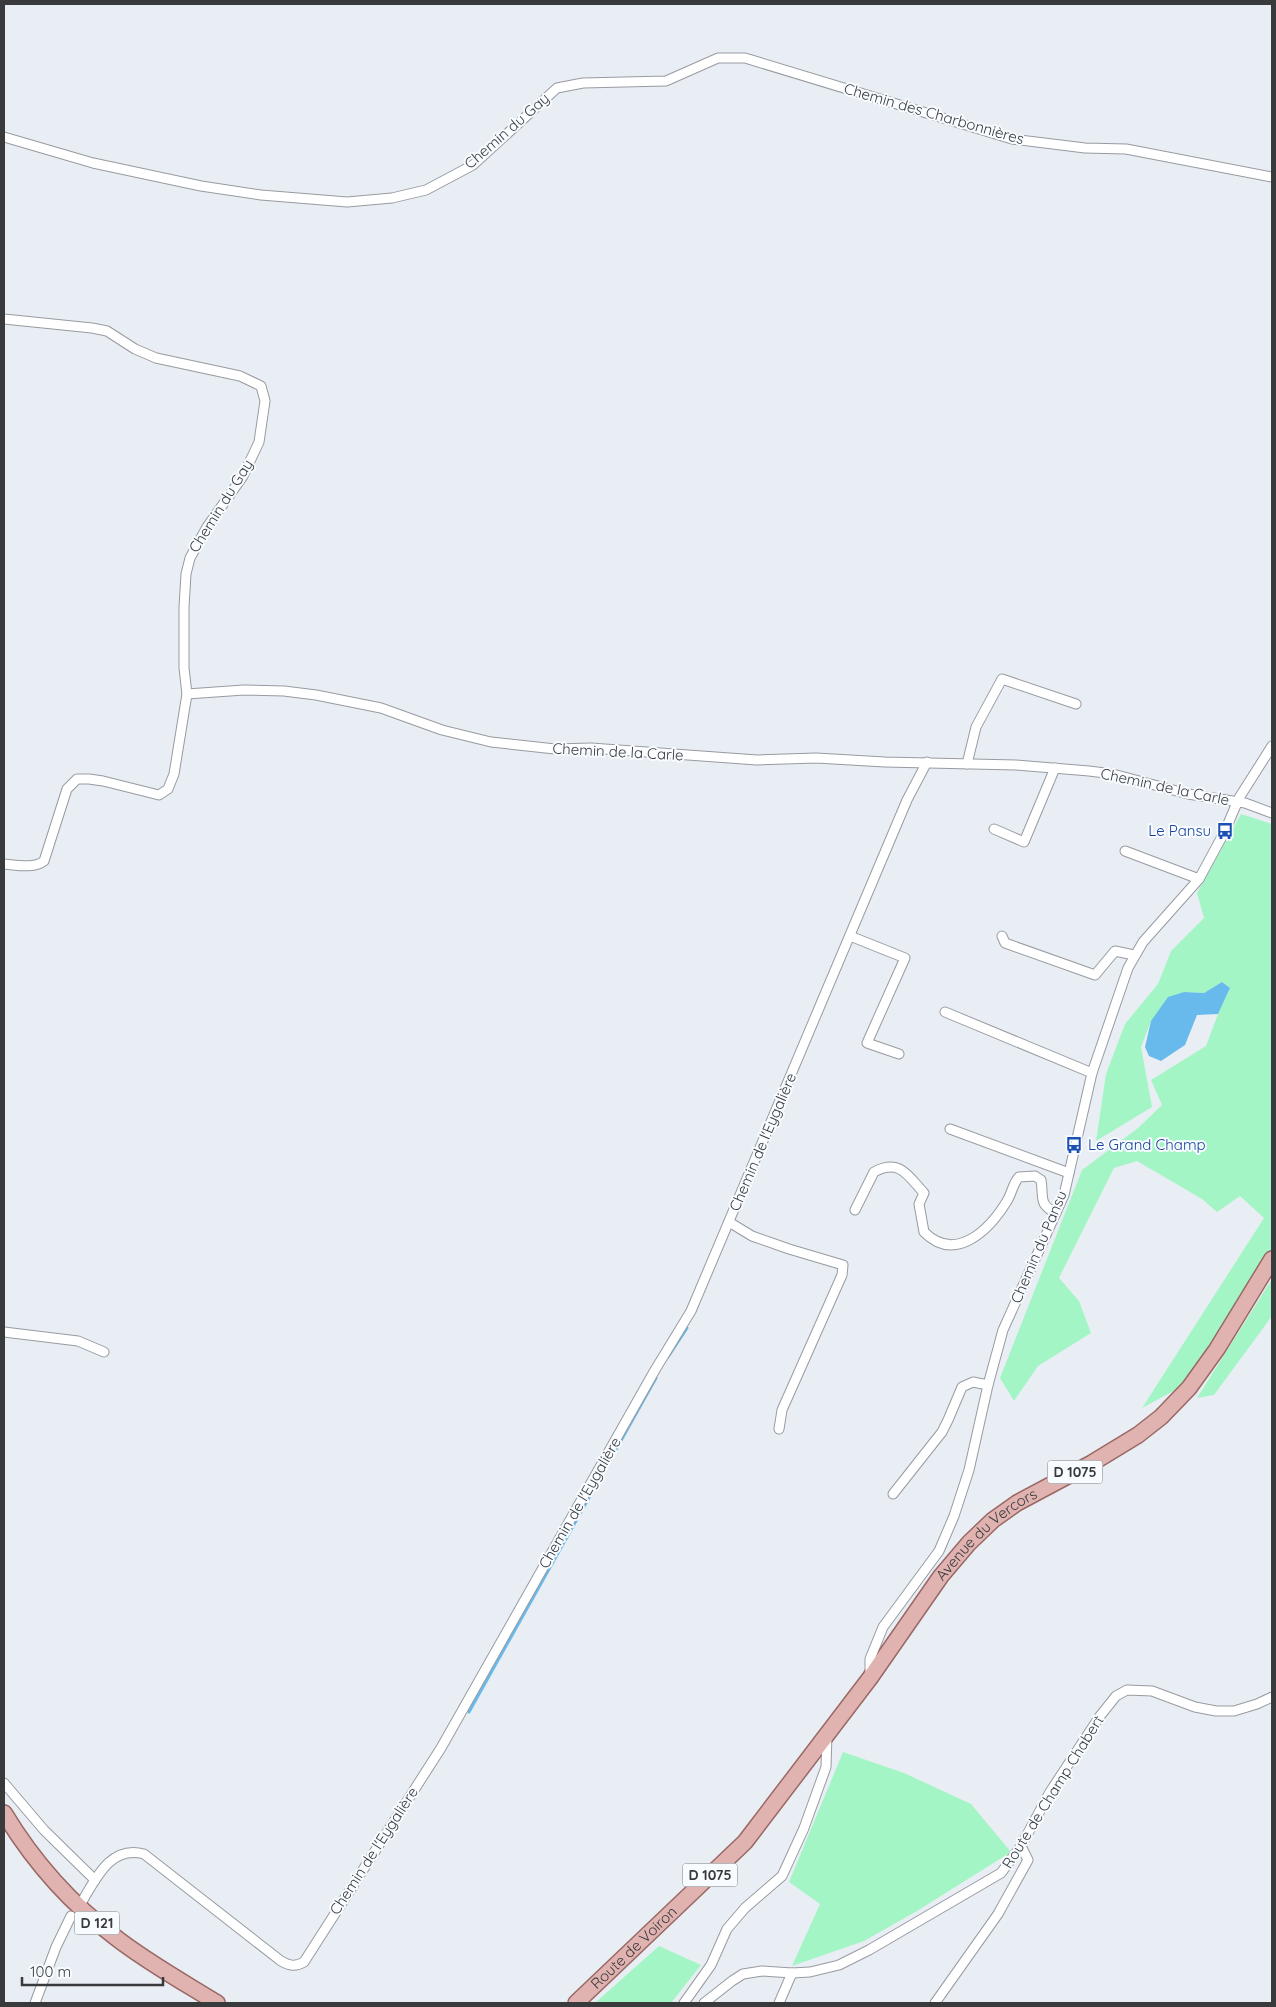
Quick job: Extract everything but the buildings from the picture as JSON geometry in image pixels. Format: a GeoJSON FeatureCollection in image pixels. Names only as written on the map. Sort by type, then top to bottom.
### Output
{"type":"FeatureCollection","features":[{"type":"Feature","properties":{"kind":"main road","name":"Avenue du Vercors"},"geometry":{"type":"LineString","coordinates":[[828,1732],[870,1678],[940,1576],[969,1543],[994,1520],[1017,1503],[1092,1463],[1161,1418],[1189,1388],[1217,1349],[1272,1258]]}},
{"type":"Feature","properties":{"kind":"main road","name":"Route de Voiron"},"geometry":{"type":"LineString","coordinates":[[576,2003],[745,1842],[828,1732]]}},
{"type":"Feature","properties":{"kind":"main road","name":"D 121"},"geometry":{"type":"LineString","coordinates":[[4,1813],[21,1841],[55,1884],[86,1915],[137,1953],[218,2003]]}},
{"type":"Feature","properties":{"kind":"street","name":"Chemin du Gay"},"geometry":{"type":"LineString","coordinates":[[4,137],[102,165],[201,186],[261,195],[347,202],[392,198],[426,190],[473,165],[558,88],[583,83],[666,81],[718,58]]}},
{"type":"Feature","properties":{"kind":"street","name":"Chemin des Charbonnières"},"geometry":{"type":"LineString","coordinates":[[718,58],[745,58],[1012,139],[1085,148],[1126,149],[1272,177]]}},
{"type":"Feature","properties":{"kind":"street","name":"Chemin du Gay"},"geometry":{"type":"LineString","coordinates":[[4,319],[107,331],[135,349],[156,358],[240,376],[261,386],[265,401],[259,442],[243,476],[207,527],[190,558],[186,574],[184,607],[184,668],[187,694],[174,774],[168,789],[159,795],[147,794],[103,781],[77,780],[67,789],[44,861],[39,865],[4,864]]}},
{"type":"Feature","properties":{"kind":"street"},"geometry":{"type":"LineString","coordinates":[[967,764],[976,727],[1002,679],[1076,704]]}},
{"type":"Feature","properties":{"kind":"street","name":"Chemin de la Carle"},"geometry":{"type":"LineString","coordinates":[[187,694],[244,690],[284,691],[316,695],[381,708],[442,730],[482,740],[555,749],[591,748],[757,760],[816,758],[885,762],[927,762],[1055,768],[1113,774],[1188,794],[1237,802],[1272,813]]}},
{"type":"Feature","properties":{"kind":"street","name":"Chemin du Pansu"},"geometry":{"type":"LineString","coordinates":[[870,1678],[870,1659],[883,1627],[939,1551],[954,1516],[969,1470],[988,1385],[1003,1330],[1064,1195],[1092,1073],[1128,968],[1143,942],[1199,879],[1237,802],[1272,746]]}},
{"type":"Feature","properties":{"kind":"street","name":"Chemin de l'Eygalière"},"geometry":{"type":"LineString","coordinates":[[83,1900],[95,1880],[119,1854],[126,1852],[144,1854],[281,1961],[288,1965],[296,1966],[304,1962],[441,1748],[655,1370],[691,1311],[907,800],[927,762]]}},
{"type":"Feature","properties":{"kind":"street"},"geometry":{"type":"LineString","coordinates":[[994,829],[1024,842],[1055,768]]}},
{"type":"Feature","properties":{"kind":"street"},"geometry":{"type":"LineString","coordinates":[[1125,851],[1199,879]]}},
{"type":"Feature","properties":{"kind":"street"},"geometry":{"type":"LineString","coordinates":[[850,936],[905,958],[866,1043],[899,1054]]}},
{"type":"Feature","properties":{"kind":"street"},"geometry":{"type":"LineString","coordinates":[[1002,936],[1004,944],[1095,975],[1115,951],[1134,956]]}},
{"type":"Feature","properties":{"kind":"street"},"geometry":{"type":"LineString","coordinates":[[946,1012],[1092,1073]]}},
{"type":"Feature","properties":{"kind":"street"},"geometry":{"type":"LineString","coordinates":[[950,1129],[1069,1173]]}},
{"type":"Feature","properties":{"kind":"street"},"geometry":{"type":"LineString","coordinates":[[855,1210],[874,1172],[890,1167],[905,1171],[924,1193],[919,1204],[924,1232],[938,1242],[946,1244],[964,1242],[981,1233],[1006,1202],[1019,1177],[1035,1176],[1041,1180],[1043,1190],[1042,1203],[1046,1208],[1056,1213]]}},
{"type":"Feature","properties":{"kind":"street"},"geometry":{"type":"LineString","coordinates":[[729,1222],[752,1236],[789,1249],[843,1264],[842,1275],[782,1410],[778,1429]]}},
{"type":"Feature","properties":{"kind":"street"},"geometry":{"type":"LineString","coordinates":[[4,1332],[78,1341],[104,1352]]}},
{"type":"Feature","properties":{"kind":"street"},"geometry":{"type":"LineString","coordinates":[[893,1494],[942,1432],[962,1387],[973,1382],[988,1385]]}},
{"type":"Feature","properties":{"kind":"street","name":"Route de Champ Chabert"},"geometry":{"type":"LineString","coordinates":[[704,2003],[732,1980],[743,1974],[810,1972],[839,1965],[869,1950],[1001,1873],[1021,1846],[1050,1792],[1086,1737],[1116,1696],[1127,1690],[1152,1691],[1195,1707],[1216,1711],[1234,1711],[1272,1697]]}},
{"type":"Feature","properties":{"kind":"street"},"geometry":{"type":"LineString","coordinates":[[684,2003],[711,1965],[727,1929],[745,1908],[782,1876],[804,1828],[826,1767],[828,1732]]}},
{"type":"Feature","properties":{"kind":"street"},"geometry":{"type":"LineString","coordinates":[[4,1783],[44,1830],[95,1880]]}},
{"type":"Feature","properties":{"kind":"street"},"geometry":{"type":"LineString","coordinates":[[935,2003],[998,1914],[1028,1860],[1021,1846]]}},
{"type":"Feature","properties":{"kind":"street"},"geometry":{"type":"LineString","coordinates":[[35,2003],[56,1948],[71,1916]]}},
{"type":"Feature","properties":{"kind":"street"},"geometry":{"type":"LineString","coordinates":[[779,2003],[792,1973]]}},
{"type":"Feature","properties":{"kind":"green space"},"geometry":{"type":"Polygon","coordinates":[[[1241,814],[1272,824],[1272,1252],[1183,1386],[1142,1408],[1264,1218],[1240,1196],[1217,1212],[1202,1199],[1137,1161],[1114,1168],[1059,1278],[1079,1301],[1091,1333],[1038,1366],[1014,1401],[1000,1378],[1082,1170],[1138,1128],[1162,1105],[1151,1080],[1206,1046],[1230,988],[1222,982],[1204,993],[1184,992],[1151,1021],[1141,1047],[1152,1107],[1096,1141],[1106,1074],[1125,1024],[1158,984],[1171,951],[1204,918],[1197,893],[1241,814]]]}},
{"type":"Feature","properties":{"kind":"green space"},"geometry":{"type":"Polygon","coordinates":[[[1272,1279],[1272,1316],[1214,1395],[1197,1398],[1272,1279]]]}},
{"type":"Feature","properties":{"kind":"green space"},"geometry":{"type":"Polygon","coordinates":[[[843,1752],[904,1773],[971,1804],[1011,1852],[917,1911],[864,1941],[792,1966],[820,1904],[789,1882],[843,1752]]]}},
{"type":"Feature","properties":{"kind":"green space"},"geometry":{"type":"Polygon","coordinates":[[[659,1946],[701,1965],[671,2003],[595,2003],[659,1946]]]}},
{"type":"Feature","properties":{"kind":"water"},"geometry":{"type":"Polygon","coordinates":[[[1222,982],[1230,988],[1218,1014],[1197,1015],[1185,1045],[1161,1061],[1149,1056],[1145,1047],[1151,1021],[1168,997],[1184,992],[1204,993],[1222,982]]]}},
{"type":"Feature","properties":{"kind":"waterway"},"geometry":{"type":"LineString","coordinates":[[668,1357],[687,1328]]}},
{"type":"Feature","properties":{"kind":"waterway"},"geometry":{"type":"LineString","coordinates":[[469,1712],[656,1378]]}},
{"type":"Feature","properties":{"kind":"place","name":"Le Pansu"},"geometry":{"type":"Point","coordinates":[1225,831]}},
{"type":"Feature","properties":{"kind":"place","name":"Le Grand Champ"},"geometry":{"type":"Point","coordinates":[1074,1145]}}]}
